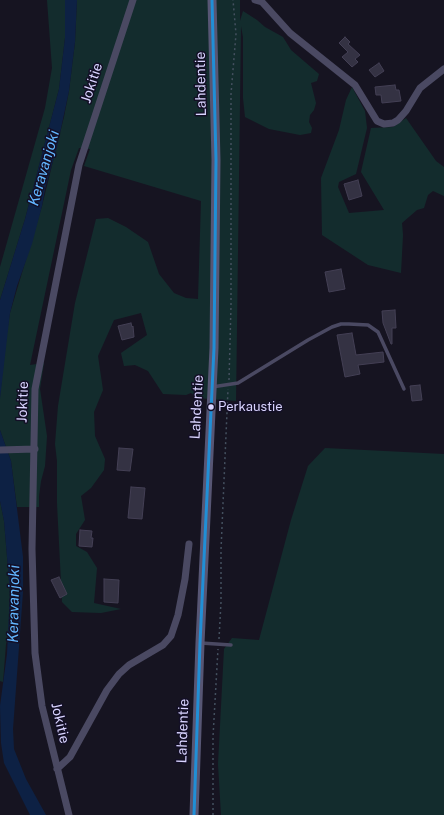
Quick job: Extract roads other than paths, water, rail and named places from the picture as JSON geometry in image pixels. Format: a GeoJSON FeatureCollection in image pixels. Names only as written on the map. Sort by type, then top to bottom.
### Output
{"type":"FeatureCollection","features":[{"type":"Feature","properties":{"kind":"main road","name":"Lahdentie"},"geometry":{"type":"LineString","coordinates":[[194,815],[200,643],[214,348],[216,160],[212,0]]}},
{"type":"Feature","properties":{"kind":"street","name":"Jokitie"},"geometry":{"type":"LineString","coordinates":[[69,815],[42,706],[35,653],[32,549],[35,388],[80,166],[133,0]]}},
{"type":"Feature","properties":{"kind":"street"},"geometry":{"type":"LineString","coordinates":[[255,0],[262,2],[290,33],[355,85],[377,121],[384,124],[393,123],[398,120],[406,111],[420,88],[444,69]]}},
{"type":"Feature","properties":{"kind":"street"},"geometry":{"type":"LineString","coordinates":[[0,450],[35,449]]}},
{"type":"Feature","properties":{"kind":"street"},"geometry":{"type":"LineString","coordinates":[[57,769],[70,757],[107,690],[119,674],[129,665],[163,645],[171,636],[178,615],[185,579],[189,544]]}},
{"type":"Feature","properties":{"kind":"lane"},"geometry":{"type":"LineString","coordinates":[[211,387],[228,386],[238,383],[332,327],[341,324],[349,324],[368,325],[378,332],[404,389]]}},
{"type":"Feature","properties":{"kind":"lane"},"geometry":{"type":"LineString","coordinates":[[200,643],[231,644]]}},
{"type":"Feature","properties":{"kind":"water","name":"Keravanjoki"},"geometry":{"type":"Polygon","coordinates":[[[65,0],[77,0],[75,42],[69,91],[57,147],[32,244],[17,286],[10,313],[0,399],[0,300],[25,219],[59,89],[65,38],[65,0]]]}},
{"type":"Feature","properties":{"kind":"water","name":"Keravanjoki"},"geometry":{"type":"Polygon","coordinates":[[[0,430],[11,461],[23,557],[23,592],[13,729],[14,749],[26,779],[46,815],[30,815],[4,763],[1,743],[0,706],[7,654],[10,593],[4,521],[0,501],[0,430]]]}},
{"type":"Feature","properties":{"kind":"place","name":"Perkaustie"},"geometry":{"type":"Point","coordinates":[211,407]}}]}
